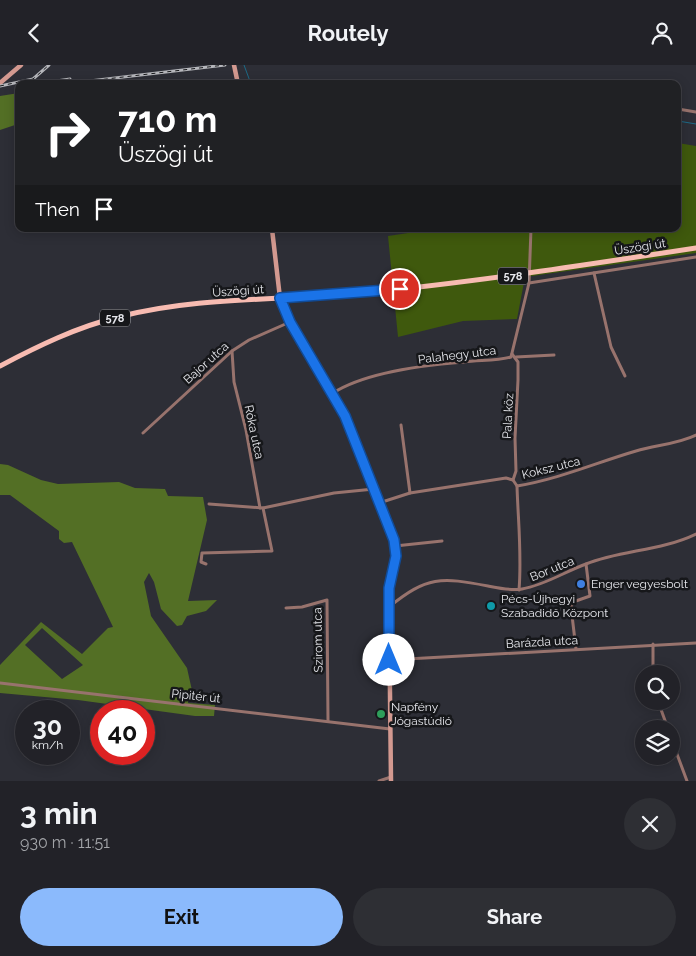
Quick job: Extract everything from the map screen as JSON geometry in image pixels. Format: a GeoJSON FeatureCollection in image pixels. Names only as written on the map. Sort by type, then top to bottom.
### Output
{"type":"FeatureCollection","features":[{"type":"Feature","properties":{"kind":"main road","name":"Üszögi út"},"geometry":{"type":"LineString","coordinates":[[0,365],[52,339],[117,317],[189,304],[361,293],[530,274],[696,248]]}},
{"type":"Feature","properties":{"kind":"street"},"geometry":{"type":"LineString","coordinates":[[0,83],[22,65]]}},
{"type":"Feature","properties":{"kind":"street"},"geometry":{"type":"LineString","coordinates":[[234,65],[237,80]]}},
{"type":"Feature","properties":{"kind":"street"},"geometry":{"type":"LineString","coordinates":[[681,110],[696,112]]}},
{"type":"Feature","properties":{"kind":"street"},"geometry":{"type":"LineString","coordinates":[[272,232],[280,298],[290,322],[345,416],[395,546],[389,608],[391,779],[379,781]]}},
{"type":"Feature","properties":{"kind":"street","name":"Palahegy utca"},"geometry":{"type":"LineString","coordinates":[[333,393],[347,384],[363,379],[440,365],[514,356],[530,283],[531,232]]}},
{"type":"Feature","properties":{"kind":"street"},"geometry":{"type":"LineString","coordinates":[[530,283],[696,257]]}},
{"type":"Feature","properties":{"kind":"street"},"geometry":{"type":"LineString","coordinates":[[594,273],[611,347],[625,376]]}},
{"type":"Feature","properties":{"kind":"street","name":"Bajor utca"},"geometry":{"type":"LineString","coordinates":[[143,433],[232,351],[249,340],[290,322]]}},
{"type":"Feature","properties":{"kind":"street","name":"Róka utca"},"geometry":{"type":"LineString","coordinates":[[206,564],[201,563],[202,553],[272,551],[234,382],[232,351]]}},
{"type":"Feature","properties":{"kind":"street"},"geometry":{"type":"LineString","coordinates":[[514,356],[554,355]]}},
{"type":"Feature","properties":{"kind":"street","name":"Pala köz"},"geometry":{"type":"LineString","coordinates":[[513,480],[516,471],[515,438],[518,380],[518,362],[514,356]]}},
{"type":"Feature","properties":{"kind":"street"},"geometry":{"type":"LineString","coordinates":[[401,425],[410,493]]}},
{"type":"Feature","properties":{"kind":"street","name":"Koksz utca"},"geometry":{"type":"LineString","coordinates":[[379,503],[410,493],[506,479],[513,480],[517,485],[560,478],[571,472],[586,469],[634,452],[696,435]]}},
{"type":"Feature","properties":{"kind":"street"},"geometry":{"type":"LineString","coordinates":[[517,485],[521,559],[519,590]]}},
{"type":"Feature","properties":{"kind":"street"},"geometry":{"type":"LineString","coordinates":[[209,504],[261,508],[334,493],[374,489]]}},
{"type":"Feature","properties":{"kind":"street","name":"Bor utca"},"geometry":{"type":"LineString","coordinates":[[389,608],[419,585],[432,581],[463,581],[519,590],[547,582],[586,564],[665,546],[696,534]]}},
{"type":"Feature","properties":{"kind":"street"},"geometry":{"type":"LineString","coordinates":[[395,546],[442,541]]}},
{"type":"Feature","properties":{"kind":"street"},"geometry":{"type":"LineString","coordinates":[[576,649],[571,603],[590,596],[586,564]]}},
{"type":"Feature","properties":{"kind":"street","name":"Szirom utca"},"geometry":{"type":"LineString","coordinates":[[286,608],[302,607],[326,600],[328,721]]}},
{"type":"Feature","properties":{"kind":"street","name":"Barázda utca"},"geometry":{"type":"LineString","coordinates":[[389,660],[696,643]]}},
{"type":"Feature","properties":{"kind":"street"},"geometry":{"type":"LineString","coordinates":[[653,645],[653,665]]}},
{"type":"Feature","properties":{"kind":"street","name":"Pipitér út"},"geometry":{"type":"LineString","coordinates":[[0,683],[390,729]]}},
{"type":"Feature","properties":{"kind":"street"},"geometry":{"type":"LineString","coordinates":[[680,762],[687,781]]}},
{"type":"Feature","properties":{"kind":"green space"},"geometry":{"type":"Polygon","coordinates":[[[15,94],[15,125],[0,130],[0,96],[15,94]]]}},
{"type":"Feature","properties":{"kind":"green space"},"geometry":{"type":"Polygon","coordinates":[[[681,144],[696,146],[696,253],[525,277],[517,319],[463,321],[398,337],[388,236],[415,232],[681,232],[681,144]]]}},
{"type":"Feature","properties":{"kind":"green space"},"geometry":{"type":"Polygon","coordinates":[[[0,464],[8,465],[41,480],[58,484],[119,482],[135,488],[165,489],[168,496],[203,497],[207,520],[188,601],[217,600],[206,611],[187,616],[182,625],[177,626],[161,609],[154,582],[149,573],[144,582],[151,616],[187,668],[193,695],[189,696],[188,703],[215,705],[214,716],[195,716],[155,711],[155,700],[90,700],[90,702],[0,693],[0,665],[41,622],[82,654],[108,628],[113,627],[72,542],[64,543],[59,539],[59,531],[10,495],[0,495],[0,464]],[[42,628],[25,645],[62,679],[83,665],[42,628]]]}},
{"type":"Feature","properties":{"kind":"waterway"},"geometry":{"type":"LineString","coordinates":[[244,65],[250,80]]}},
{"type":"Feature","properties":{"kind":"waterway"},"geometry":{"type":"LineString","coordinates":[[681,122],[696,124]]}},
{"type":"Feature","properties":{"kind":"railway"},"geometry":{"type":"LineString","coordinates":[[28,80],[33,79],[49,65]]}},
{"type":"Feature","properties":{"kind":"railway"},"geometry":{"type":"LineString","coordinates":[[98,80],[225,65]]}},
{"type":"Feature","properties":{"kind":"railway"},"geometry":{"type":"LineString","coordinates":[[63,80],[70,79]]}},
{"type":"Feature","properties":{"kind":"railway"},"geometry":{"type":"LineString","coordinates":[[0,86],[15,83]]}},
{"type":"Feature","properties":{"kind":"place","name":"Enger vegyesbolt"},"geometry":{"type":"Point","coordinates":[581,584]}},
{"type":"Feature","properties":{"kind":"place","name":"Pécs-Újhegyi Szabadidő Központ"},"geometry":{"type":"Point","coordinates":[491,606]}},
{"type":"Feature","properties":{"kind":"place","name":"Napfény Jógastúdió"},"geometry":{"type":"Point","coordinates":[381,714]}},
{"type":"Feature","properties":{"kind":"route"},"geometry":{"type":"LineString","coordinates":[[389,660],[389,588],[396,556],[394,540],[345,416],[290,322],[280,298],[400,289]]}}]}
